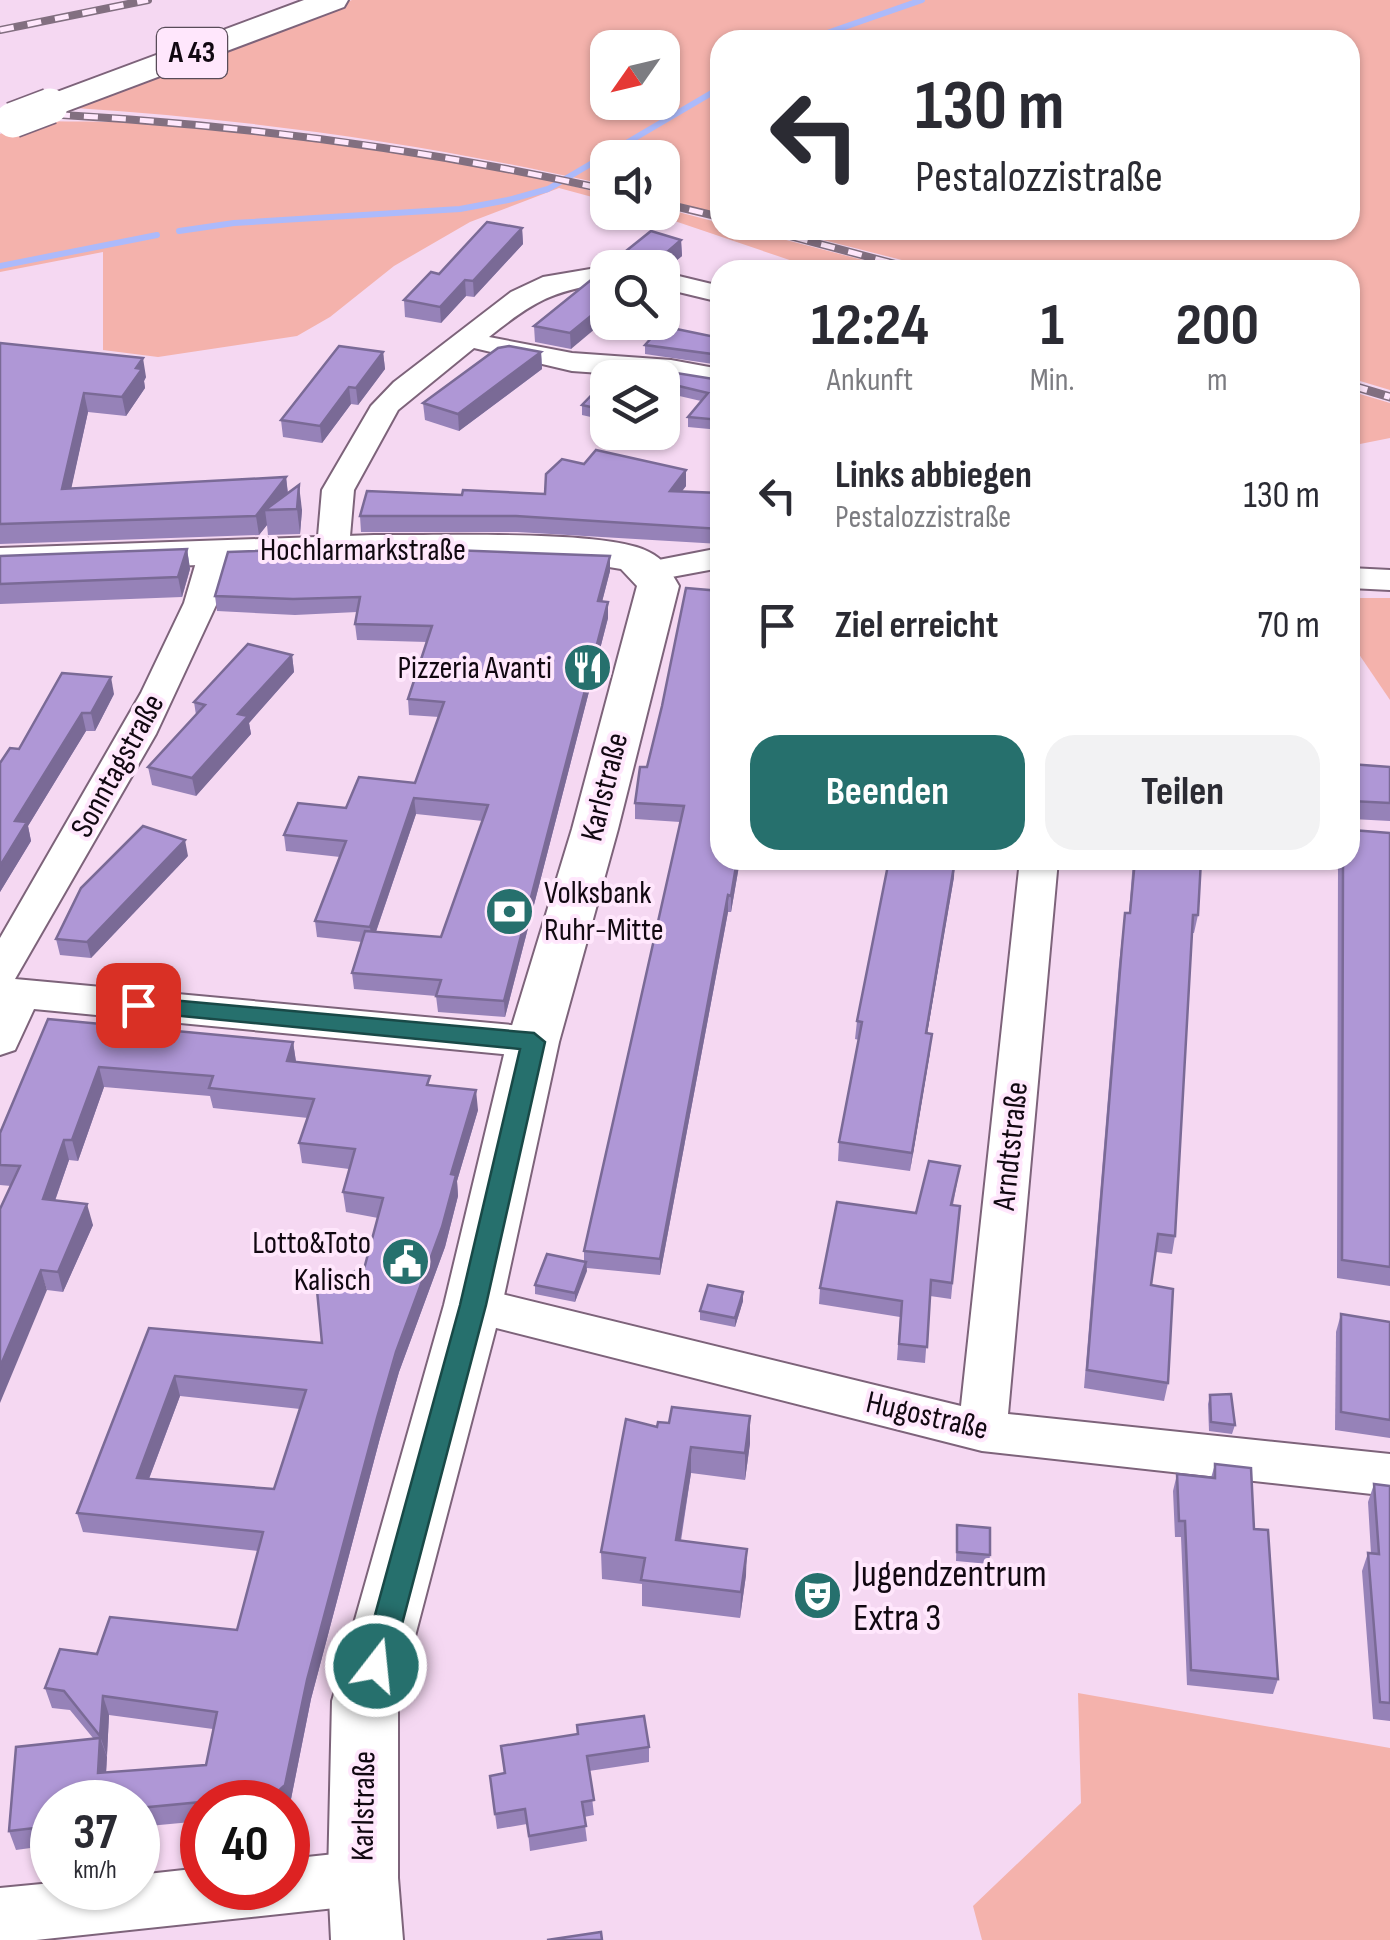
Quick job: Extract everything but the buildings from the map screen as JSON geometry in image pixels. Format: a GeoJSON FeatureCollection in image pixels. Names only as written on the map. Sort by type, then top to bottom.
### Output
{"type":"FeatureCollection","features":[{"type":"Feature","properties":{"kind":"highway","name":"A 43"},"geometry":{"type":"LineString","coordinates":[[18,115],[307,0]]}},
{"type":"Feature","properties":{"kind":"highway","name":"A 43"},"geometry":{"type":"LineString","coordinates":[[18,115],[333,0]]}},
{"type":"Feature","properties":{"kind":"street"},"geometry":{"type":"LineString","coordinates":[[333,548],[338,490],[386,406],[465,341],[536,290],[590,277]]}},
{"type":"Feature","properties":{"kind":"street"},"geometry":{"type":"LineString","coordinates":[[680,284],[710,292]]}},
{"type":"Feature","properties":{"kind":"street"},"geometry":{"type":"LineString","coordinates":[[465,341],[572,362],[672,368],[710,376]]}},
{"type":"Feature","properties":{"kind":"street","name":"Hochlarmarkstraße"},"geometry":{"type":"LineString","coordinates":[[0,560],[333,548],[609,554],[634,559],[650,571]]}},
{"type":"Feature","properties":{"kind":"street","name":"Sonntagstraße"},"geometry":{"type":"LineString","coordinates":[[0,1040],[7,986],[158,697],[212,575],[215,552]]}},
{"type":"Feature","properties":{"kind":"street"},"geometry":{"type":"LineString","coordinates":[[650,571],[710,560]]}},
{"type":"Feature","properties":{"kind":"street","name":"Karlstraße"},"geometry":{"type":"LineString","coordinates":[[365,1909],[366,1701],[473,1305],[534,1042],[658,586],[650,571]]}},
{"type":"Feature","properties":{"kind":"street"},"geometry":{"type":"LineString","coordinates":[[1360,578],[1390,580]]}},
{"type":"Feature","properties":{"kind":"street","name":"Arndtstraße"},"geometry":{"type":"LineString","coordinates":[[982,1431],[1038,870]]}},
{"type":"Feature","properties":{"kind":"street"},"geometry":{"type":"LineString","coordinates":[[7,986],[534,1042]]}},
{"type":"Feature","properties":{"kind":"street","name":"Hugostraße"},"geometry":{"type":"LineString","coordinates":[[473,1305],[982,1431],[1390,1475]]}},
{"type":"Feature","properties":{"kind":"street"},"geometry":{"type":"LineString","coordinates":[[310,1893],[365,1909]]}},
{"type":"Feature","properties":{"kind":"street"},"geometry":{"type":"LineString","coordinates":[[0,1916],[180,1898]]}},
{"type":"Feature","properties":{"kind":"shaded area"},"geometry":{"type":"Polygon","coordinates":[[[352,0],[1390,0],[1390,390],[1360,381],[1360,260],[902,260],[823,240],[1360,240],[1360,30],[710,30],[710,211],[680,203],[680,140],[590,140],[590,181],[474,157],[210,119],[75,108],[352,0]]]}},
{"type":"Feature","properties":{"kind":"shaded area"},"geometry":{"type":"Polygon","coordinates":[[[32,121],[178,124],[286,133],[502,170],[590,191],[590,196],[559,188],[470,222],[394,266],[330,317],[297,336],[158,357],[103,350],[103,252],[0,272],[0,134],[32,121]]]}},
{"type":"Feature","properties":{"kind":"shaded area"},"geometry":{"type":"Polygon","coordinates":[[[680,212],[710,220],[710,233],[680,223],[680,212]]]}},
{"type":"Feature","properties":{"kind":"shaded area"},"geometry":{"type":"Polygon","coordinates":[[[731,240],[786,240],[863,260],[790,260],[731,240]]]}},
{"type":"Feature","properties":{"kind":"shaded area"},"geometry":{"type":"Polygon","coordinates":[[[1360,394],[1390,403],[1390,438],[1360,444],[1360,394]]]}},
{"type":"Feature","properties":{"kind":"shaded area"},"geometry":{"type":"Polygon","coordinates":[[[1360,598],[1390,598],[1390,700],[1360,656],[1360,598]]]}},
{"type":"Feature","properties":{"kind":"shaded area"},"geometry":{"type":"Polygon","coordinates":[[[1078,1693],[1390,1748],[1390,1940],[982,1940],[973,1906],[1081,1803],[1078,1693]]]}},
{"type":"Feature","properties":{"kind":"waterway"},"geometry":{"type":"LineString","coordinates":[[836,30],[922,0]]}},
{"type":"Feature","properties":{"kind":"waterway"},"geometry":{"type":"LineString","coordinates":[[179,231],[234,223],[460,209],[508,200],[548,189],[710,94]]}},
{"type":"Feature","properties":{"kind":"waterway"},"geometry":{"type":"LineString","coordinates":[[0,266],[157,235]]}},
{"type":"Feature","properties":{"kind":"railway"},"geometry":{"type":"LineString","coordinates":[[0,30],[148,0]]}},
{"type":"Feature","properties":{"kind":"railway"},"geometry":{"type":"LineString","coordinates":[[0,112],[154,121],[306,137],[457,160],[590,186]]}},
{"type":"Feature","properties":{"kind":"railway"},"geometry":{"type":"LineString","coordinates":[[680,207],[710,215]]}},
{"type":"Feature","properties":{"kind":"railway"},"geometry":{"type":"LineString","coordinates":[[805,240],[880,260]]}},
{"type":"Feature","properties":{"kind":"railway"},"geometry":{"type":"LineString","coordinates":[[1360,388],[1390,397]]}},
{"type":"Feature","properties":{"kind":"place","name":"Pizzeria Avanti"},"geometry":{"type":"Point","coordinates":[587,668]}},
{"type":"Feature","properties":{"kind":"place","name":"Volksbank Ruhr-Mitte"},"geometry":{"type":"Point","coordinates":[509,911]}},
{"type":"Feature","properties":{"kind":"place","name":"Lotto&Toto Kalisch"},"geometry":{"type":"Point","coordinates":[406,1261]}},
{"type":"Feature","properties":{"kind":"place","name":"Jugendzentrum Extra 3"},"geometry":{"type":"Point","coordinates":[818,1596]}},
{"type":"Feature","properties":{"kind":"route"},"geometry":{"type":"LineString","coordinates":[[138,1005],[534,1042],[473,1305],[376,1666]]}}]}
